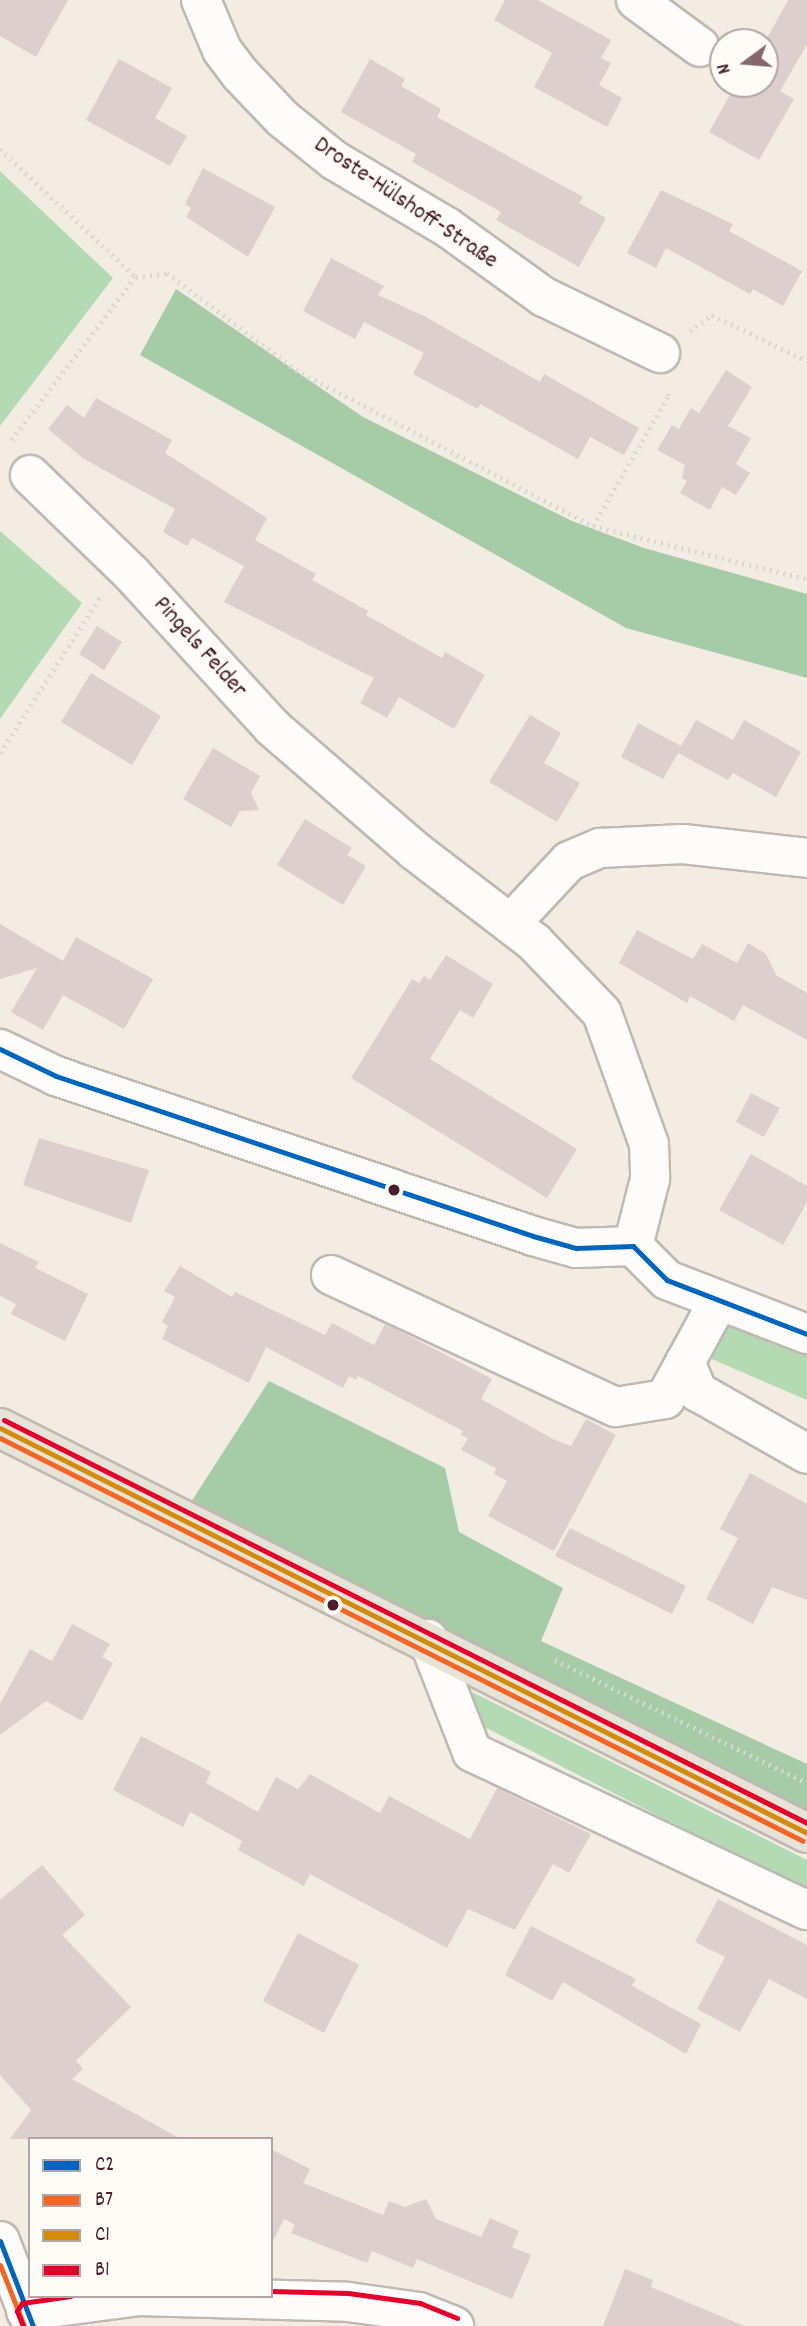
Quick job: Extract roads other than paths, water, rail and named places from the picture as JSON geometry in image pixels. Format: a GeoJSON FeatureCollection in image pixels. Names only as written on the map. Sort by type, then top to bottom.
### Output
{"type":"FeatureCollection","features":[{"type":"Feature","properties":{"kind":"main road"},"geometry":{"type":"LineString","coordinates":[[0,1428],[428,1639],[807,1833]]}},
{"type":"Feature","properties":{"kind":"street","name":"Droste-Hülshoff-Straße"},"geometry":{"type":"LineString","coordinates":[[201,0],[222,50],[240,74],[275,112],[334,160],[447,227],[544,297],[660,353]]}},
{"type":"Feature","properties":{"kind":"street"},"geometry":{"type":"LineString","coordinates":[[636,0],[701,47]]}},
{"type":"Feature","properties":{"kind":"street","name":"Pingels Felder"},"geometry":{"type":"LineString","coordinates":[[30,475],[121,564],[272,727],[415,850],[511,923],[578,985],[602,1013],[617,1046],[649,1144],[650,1179],[633,1246]]}},
{"type":"Feature","properties":{"kind":"street"},"geometry":{"type":"LineString","coordinates":[[511,923],[569,860],[600,848],[683,844],[807,858]]}},
{"type":"Feature","properties":{"kind":"street"},"geometry":{"type":"LineString","coordinates":[[0,1049],[56,1076],[533,1236],[576,1248],[633,1246],[667,1280],[718,1302],[807,1334]]}},
{"type":"Feature","properties":{"kind":"street"},"geometry":{"type":"LineString","coordinates":[[331,1275],[616,1407],[665,1399],[718,1302]]}},
{"type":"Feature","properties":{"kind":"street"},"geometry":{"type":"LineString","coordinates":[[685,1362],[698,1392],[807,1454]]}},
{"type":"Feature","properties":{"kind":"street"},"geometry":{"type":"LineString","coordinates":[[428,1639],[472,1752],[807,1910]]}},
{"type":"Feature","properties":{"kind":"street"},"geometry":{"type":"LineString","coordinates":[[0,2241],[29,2318],[128,2298]]}},
{"type":"Feature","properties":{"kind":"street"},"geometry":{"type":"LineString","coordinates":[[217,2298],[335,2301],[419,2312],[454,2326]]}}]}
